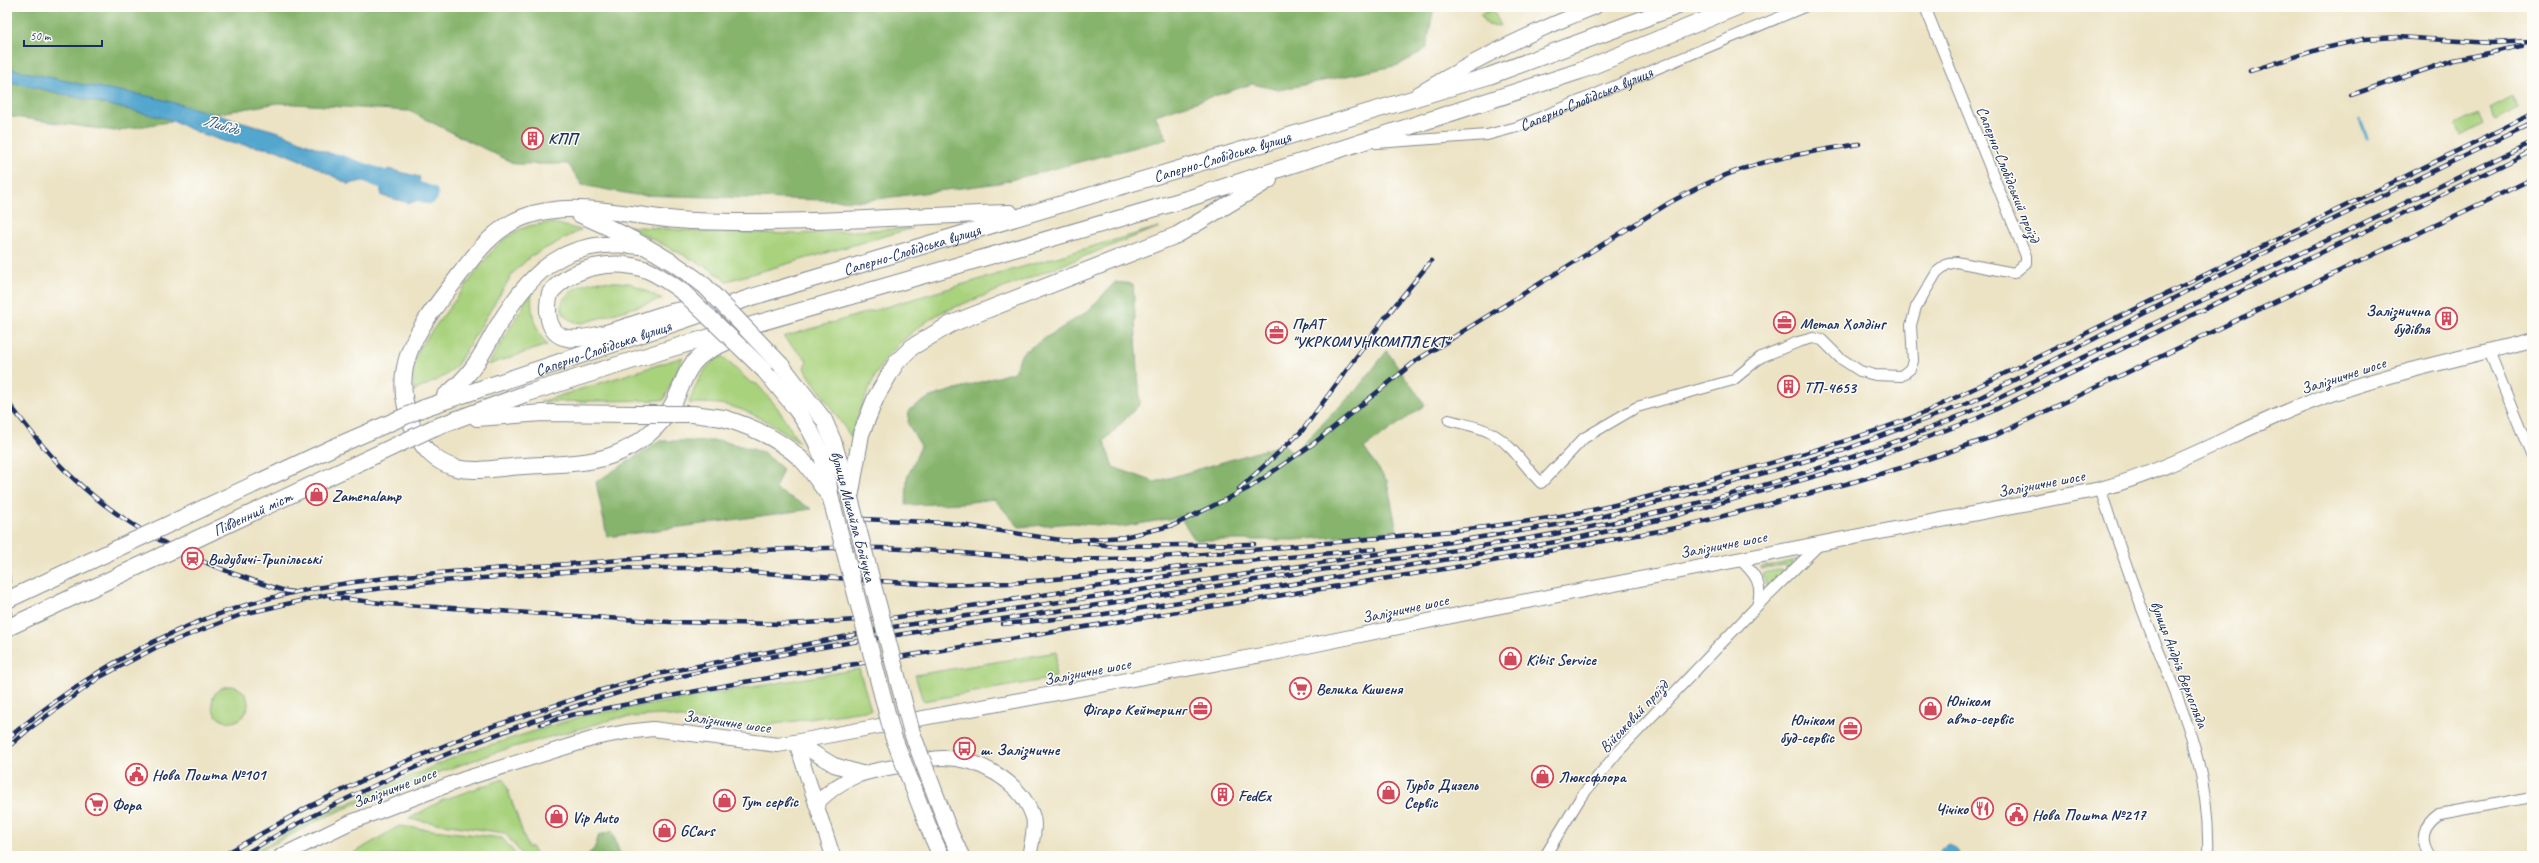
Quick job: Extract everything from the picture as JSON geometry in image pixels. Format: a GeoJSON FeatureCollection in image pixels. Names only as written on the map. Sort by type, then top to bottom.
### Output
{"type":"FeatureCollection","features":[{"type":"Feature","properties":{"kind":"main road","name":"Саперно-Слобідська вулиця"},"geometry":{"type":"LineString","coordinates":[[429,406],[752,297],[1032,212],[1404,103],[1489,76],[1675,7]]}},
{"type":"Feature","properties":{"kind":"main road","name":"Саперно-Слобідська вулиця"},"geometry":{"type":"LineString","coordinates":[[433,428],[525,394],[669,349],[796,314],[1187,199],[1356,145],[1580,71],[1737,7]]}},
{"type":"Feature","properties":{"kind":"main road"},"geometry":{"type":"LineString","coordinates":[[850,498],[861,434],[876,397],[896,363],[912,347],[951,324],[1177,235],[1262,184],[1310,159]]}},
{"type":"Feature","properties":{"kind":"main road"},"geometry":{"type":"LineString","coordinates":[[796,314],[739,336],[699,357],[682,382],[674,403],[650,434],[632,446],[611,456],[578,462],[466,469],[445,464],[425,451],[407,410],[402,376],[409,350],[430,313],[488,239],[522,217],[538,212],[566,209],[624,213],[691,221],[743,222],[1032,212]]}},
{"type":"Feature","properties":{"kind":"main road"},"geometry":{"type":"LineString","coordinates":[[566,209],[601,224],[640,246]]}},
{"type":"Feature","properties":{"kind":"main road"},"geometry":{"type":"LineString","coordinates":[[429,406],[462,382],[482,358],[506,313],[530,280],[548,263],[566,252],[594,244],[604,239],[606,233],[601,224]]}},
{"type":"Feature","properties":{"kind":"main road"},"geometry":{"type":"LineString","coordinates":[[594,244],[618,243],[640,246]]}},
{"type":"Feature","properties":{"kind":"main road","name":"вулиця Михайла Бойчука"},"geometry":{"type":"LineString","coordinates":[[640,246],[667,259],[704,286],[781,365],[824,420],[833,441],[850,498],[912,733],[950,833],[961,856]]}},
{"type":"Feature","properties":{"kind":"main road","name":"вулиця Михайла Бойчука"},"geometry":{"type":"LineString","coordinates":[[752,297],[669,313],[584,338],[567,338],[559,335],[548,317],[550,293],[571,274],[587,268],[606,265],[632,266],[663,278],[684,293],[764,370],[791,402],[808,427],[820,452],[893,736],[941,856]]}},
{"type":"Feature","properties":{"kind":"main road","name":"Південний міст"},"geometry":{"type":"LineString","coordinates":[[7,600],[334,447],[429,406]]}},
{"type":"Feature","properties":{"kind":"main road"},"geometry":{"type":"LineString","coordinates":[[454,420],[543,413],[693,414],[723,418],[748,426],[780,444],[802,460],[831,499]]}},
{"type":"Feature","properties":{"kind":"main road","name":"Південний міст"},"geometry":{"type":"LineString","coordinates":[[7,628],[433,428]]}},
{"type":"Feature","properties":{"kind":"street","name":"Саперно-Слобідська вулиця"},"geometry":{"type":"LineString","coordinates":[[1404,103],[1499,48],[1574,12],[1595,7]]}},
{"type":"Feature","properties":{"kind":"street","name":"Саперно-Слобідська вулиця"},"geometry":{"type":"LineString","coordinates":[[1356,145],[1462,138],[1487,135],[1517,126],[1804,7]]}},
{"type":"Feature","properties":{"kind":"street","name":"Саперно-Слобідський проїзд"},"geometry":{"type":"LineString","coordinates":[[1449,420],[1489,432],[1497,437],[1508,445],[1541,483],[1584,438],[1637,407],[1733,380],[1761,357],[1798,342],[1813,338],[1822,340],[1845,362],[1865,372],[1901,376],[1910,370],[1913,361],[1911,325],[1916,306],[1937,272],[1946,265],[1956,262],[2014,273],[2022,269],[2026,263],[2026,256],[1926,7]]}},
{"type":"Feature","properties":{"kind":"street","name":"Залізничне шосе"},"geometry":{"type":"LineString","coordinates":[[281,856],[351,822],[406,800],[464,779],[595,738],[653,729],[763,744],[796,742],[1278,652],[1822,542],[2100,489],[2150,474],[2312,401],[2358,386],[2532,340]]}},
{"type":"Feature","properties":{"kind":"street"},"geometry":{"type":"LineString","coordinates":[[2489,351],[2532,457]]}},
{"type":"Feature","properties":{"kind":"street","name":"вулиця Андрія Верхогляда"},"geometry":{"type":"LineString","coordinates":[[2100,489],[2127,568],[2173,682],[2198,751],[2205,790],[2208,856]]}},
{"type":"Feature","properties":{"kind":"street","name":"Військовий проїзд"},"geometry":{"type":"LineString","coordinates":[[1545,856],[1581,797],[1617,753],[1757,606],[1822,542]]}},
{"type":"Feature","properties":{"kind":"street"},"geometry":{"type":"LineString","coordinates":[[1739,559],[1754,574],[1760,584],[1761,595],[1757,606]]}},
{"type":"Feature","properties":{"kind":"street"},"geometry":{"type":"LineString","coordinates":[[796,742],[834,765],[861,773]]}},
{"type":"Feature","properties":{"kind":"street"},"geometry":{"type":"LineString","coordinates":[[796,742],[833,856]]}},
{"type":"Feature","properties":{"kind":"street"},"geometry":{"type":"LineString","coordinates":[[816,804],[835,787],[861,773],[940,758],[975,764],[994,772],[1017,792],[1033,818],[1029,856]]}},
{"type":"Feature","properties":{"kind":"street"},"geometry":{"type":"LineString","coordinates":[[2429,856],[2422,839],[2424,829],[2429,821],[2439,814],[2532,797]]}},
{"type":"Feature","properties":{"kind":"green space"},"geometry":{"type":"Polygon","coordinates":[[[7,7],[1434,7],[1426,49],[1399,65],[1279,90],[1252,84],[1155,115],[1167,139],[999,183],[862,201],[635,195],[582,185],[568,164],[515,164],[409,111],[278,103],[115,131],[7,116],[7,7]]]}},
{"type":"Feature","properties":{"kind":"green space"},"geometry":{"type":"Polygon","coordinates":[[[1493,10],[1501,26],[1488,25],[1480,14],[1493,10]]]}},
{"type":"Feature","properties":{"kind":"green space"},"geometry":{"type":"Polygon","coordinates":[[[2512,96],[2518,108],[2495,120],[2489,108],[2512,96]]]}},
{"type":"Feature","properties":{"kind":"green space"},"geometry":{"type":"Polygon","coordinates":[[[2478,113],[2483,124],[2461,136],[2455,124],[2478,113]]]}},
{"type":"Feature","properties":{"kind":"green space"},"geometry":{"type":"Polygon","coordinates":[[[554,223],[581,230],[531,256],[513,273],[457,365],[445,376],[414,391],[412,368],[419,348],[495,247],[509,236],[528,226],[554,223]]]}},
{"type":"Feature","properties":{"kind":"green space"},"geometry":{"type":"Polygon","coordinates":[[[627,226],[710,232],[797,234],[913,228],[727,281],[709,268],[627,226]]]}},
{"type":"Feature","properties":{"kind":"green space"},"geometry":{"type":"Polygon","coordinates":[[[1159,227],[940,313],[920,326],[892,352],[882,365],[873,380],[858,415],[851,437],[804,368],[807,360],[783,337],[1159,227]]]}},
{"type":"Feature","properties":{"kind":"green space"},"geometry":{"type":"Polygon","coordinates":[[[602,281],[630,283],[662,299],[583,323],[566,317],[563,313],[562,304],[564,298],[569,293],[585,284],[602,281]]]}},
{"type":"Feature","properties":{"kind":"green space"},"geometry":{"type":"Polygon","coordinates":[[[1115,282],[1133,284],[1140,404],[1104,441],[1113,467],[1155,482],[1284,444],[1293,453],[1357,389],[1387,351],[1425,405],[1364,448],[1387,481],[1397,531],[1296,540],[1195,540],[1180,517],[1121,527],[1073,523],[1019,527],[994,499],[963,503],[906,505],[907,478],[921,446],[908,424],[909,410],[930,397],[1014,372],[1022,353],[1088,311],[1115,282]]]}},
{"type":"Feature","properties":{"kind":"green space"},"geometry":{"type":"Polygon","coordinates":[[[532,291],[532,313],[536,326],[547,345],[488,365],[532,291]]]}},
{"type":"Feature","properties":{"kind":"green space"},"geometry":{"type":"Polygon","coordinates":[[[722,356],[750,382],[757,384],[777,407],[799,442],[766,421],[748,412],[720,404],[689,403],[705,370],[710,364],[722,356]]]}},
{"type":"Feature","properties":{"kind":"green space"},"geometry":{"type":"Polygon","coordinates":[[[683,357],[664,400],[540,402],[683,357]]]}},
{"type":"Feature","properties":{"kind":"green space"},"geometry":{"type":"Polygon","coordinates":[[[660,441],[722,441],[763,452],[783,469],[775,489],[812,509],[607,537],[596,482],[660,441]]]}},
{"type":"Feature","properties":{"kind":"green space"},"geometry":{"type":"Polygon","coordinates":[[[1794,561],[1788,568],[1784,565],[1761,569],[1761,567],[1794,561]]]}},
{"type":"Feature","properties":{"kind":"green space"},"geometry":{"type":"Polygon","coordinates":[[[1782,569],[1785,571],[1768,589],[1762,573],[1782,569]]]}},
{"type":"Feature","properties":{"kind":"green space"},"geometry":{"type":"Polygon","coordinates":[[[1057,652],[1055,678],[923,701],[915,675],[1057,652]]]}},
{"type":"Feature","properties":{"kind":"green space"},"geometry":{"type":"Polygon","coordinates":[[[859,669],[871,710],[761,726],[734,726],[662,715],[618,718],[503,750],[386,791],[321,819],[250,856],[246,856],[308,821],[464,753],[583,716],[859,669]]]}},
{"type":"Feature","properties":{"kind":"green space"},"geometry":{"type":"Polygon","coordinates":[[[234,686],[243,691],[247,697],[247,711],[243,717],[234,722],[226,722],[217,717],[213,711],[212,700],[217,691],[223,687],[234,686]]]}},
{"type":"Feature","properties":{"kind":"green space"},"geometry":{"type":"Polygon","coordinates":[[[504,779],[528,848],[531,846],[536,856],[523,856],[505,833],[408,819],[443,800],[504,779]]]}},
{"type":"Feature","properties":{"kind":"green space"},"geometry":{"type":"Polygon","coordinates":[[[399,826],[502,838],[517,856],[459,856],[427,851],[379,856],[349,856],[399,826]]]}},
{"type":"Feature","properties":{"kind":"green space"},"geometry":{"type":"Polygon","coordinates":[[[612,831],[620,854],[614,856],[586,856],[594,849],[599,835],[612,831]]]}},
{"type":"Feature","properties":{"kind":"water"},"geometry":{"type":"Polygon","coordinates":[[[7,68],[80,84],[153,97],[279,132],[358,165],[363,181],[348,184],[312,165],[276,150],[226,142],[197,132],[168,119],[7,81],[7,68]]]}},
{"type":"Feature","properties":{"kind":"water"},"geometry":{"type":"Polygon","coordinates":[[[388,169],[420,177],[416,201],[410,203],[382,196],[381,181],[383,175],[388,169]]]}},
{"type":"Feature","properties":{"kind":"water"},"geometry":{"type":"Polygon","coordinates":[[[1950,845],[1958,851],[1959,856],[1940,856],[1941,849],[1950,845]]]}},
{"type":"Feature","properties":{"kind":"waterway"},"geometry":{"type":"LineString","coordinates":[[2360,120],[2367,138]]}},
{"type":"Feature","properties":{"kind":"waterway","name":"Либідь"},"geometry":{"type":"LineString","coordinates":[[336,163],[429,195]]}},
{"type":"Feature","properties":{"kind":"railway"},"geometry":{"type":"LineString","coordinates":[[2250,71],[2320,49],[2364,39],[2398,37],[2491,43],[2532,41]]}},
{"type":"Feature","properties":{"kind":"railway"},"geometry":{"type":"LineString","coordinates":[[2351,95],[2454,60],[2522,46]]}},
{"type":"Feature","properties":{"kind":"railway"},"geometry":{"type":"LineString","coordinates":[[7,739],[72,689],[107,667],[179,630],[256,602],[296,592],[367,580],[439,573],[694,554],[806,548],[909,549],[1051,559],[1135,558],[1190,555],[1487,527],[1551,518],[1637,500],[1827,446],[1926,412],[2532,114]]}},
{"type":"Feature","properties":{"kind":"railway"},"geometry":{"type":"LineString","coordinates":[[222,856],[308,807],[380,772],[485,729],[598,691],[658,674],[893,627],[1314,564],[1588,520],[1698,492],[1844,450],[1971,402],[2221,274],[2532,123]]}},
{"type":"Feature","properties":{"kind":"railway"},"geometry":{"type":"LineString","coordinates":[[242,856],[264,842],[333,805],[428,762],[541,718],[658,682],[762,659],[919,631],[1554,534],[1636,518],[1685,506],[1832,464],[1974,410],[2532,142]]}},
{"type":"Feature","properties":{"kind":"railway"},"geometry":{"type":"LineString","coordinates":[[1062,541],[1124,537],[1174,525],[1249,488],[1313,444],[1417,360],[1669,203],[1728,174],[1764,162],[1859,144]]}},
{"type":"Feature","properties":{"kind":"railway"},"geometry":{"type":"LineString","coordinates":[[1003,624],[1098,615],[1568,540],[1667,518],[1851,466],[1978,418],[2532,151]]}},
{"type":"Feature","properties":{"kind":"railway"},"geometry":{"type":"LineString","coordinates":[[541,724],[571,715],[744,682],[1481,563],[1681,527],[1846,484],[1904,467],[1992,437],[2532,179]]}},
{"type":"Feature","properties":{"kind":"railway"},"geometry":{"type":"LineString","coordinates":[[1239,489],[1302,431],[1384,319],[1431,261]]}},
{"type":"Feature","properties":{"kind":"railway"},"geometry":{"type":"LineString","coordinates":[[7,401],[39,442],[74,479],[94,496],[137,527],[160,541],[209,564],[233,574],[284,591],[293,592]]}},
{"type":"Feature","properties":{"kind":"railway"},"geometry":{"type":"LineString","coordinates":[[862,519],[948,523],[1067,541]]}},
{"type":"Feature","properties":{"kind":"railway"},"geometry":{"type":"LineString","coordinates":[[1089,543],[1113,546],[1254,544]]}},
{"type":"Feature","properties":{"kind":"railway"},"geometry":{"type":"LineString","coordinates":[[7,748],[29,729],[100,677],[157,647],[243,614],[326,595],[442,581],[620,568],[694,568],[937,585],[1012,583],[1375,549]]}},
{"type":"Feature","properties":{"kind":"railway"},"geometry":{"type":"LineString","coordinates":[[7,563],[10,600],[7,678]]}},
{"type":"Feature","properties":{"kind":"railway"},"geometry":{"type":"LineString","coordinates":[[331,597],[389,604],[670,622],[788,624],[892,618],[1200,571]]}},
{"type":"Feature","properties":{"kind":"place","name":"КПП"},"geometry":{"type":"Point","coordinates":[533,138]}},
{"type":"Feature","properties":{"kind":"place","name":"Залізнична будівля"},"geometry":{"type":"Point","coordinates":[2446,319]}},
{"type":"Feature","properties":{"kind":"place","name":"Метал Холдінг"},"geometry":{"type":"Point","coordinates":[1785,323]}},
{"type":"Feature","properties":{"kind":"place","name":"ПрАТ \"УКРКОМУНКОМПЛЕКТ\""},"geometry":{"type":"Point","coordinates":[1277,332]}},
{"type":"Feature","properties":{"kind":"place","name":"ТП-4653"},"geometry":{"type":"Point","coordinates":[1789,387]}},
{"type":"Feature","properties":{"kind":"place","name":"Zamenalamp"},"geometry":{"type":"Point","coordinates":[317,495]}},
{"type":"Feature","properties":{"kind":"place","name":"Видубичі-Трипільські"},"geometry":{"type":"Point","coordinates":[193,558]}},
{"type":"Feature","properties":{"kind":"place","name":"Kibis Service"},"geometry":{"type":"Point","coordinates":[1510,659]}},
{"type":"Feature","properties":{"kind":"place","name":"Велика Кишеня"},"geometry":{"type":"Point","coordinates":[1300,688]}},
{"type":"Feature","properties":{"kind":"place","name":"Фігаро Кейтеринг"},"geometry":{"type":"Point","coordinates":[1201,709]}},
{"type":"Feature","properties":{"kind":"place","name":"Юніком авто-сервіс"},"geometry":{"type":"Point","coordinates":[1931,709]}},
{"type":"Feature","properties":{"kind":"place","name":"Юніком буд-сервіс"},"geometry":{"type":"Point","coordinates":[1850,728]}},
{"type":"Feature","properties":{"kind":"place","name":"ш. Залізничне"},"geometry":{"type":"Point","coordinates":[965,749]}},
{"type":"Feature","properties":{"kind":"place","name":"Нова Пошта №101"},"geometry":{"type":"Point","coordinates":[137,774]}},
{"type":"Feature","properties":{"kind":"place","name":"Люксфлора"},"geometry":{"type":"Point","coordinates":[1543,776]}},
{"type":"Feature","properties":{"kind":"place","name":"Турбо Дизель Сервіс"},"geometry":{"type":"Point","coordinates":[1389,793]}},
{"type":"Feature","properties":{"kind":"place","name":"FedEx"},"geometry":{"type":"Point","coordinates":[1222,795]}},
{"type":"Feature","properties":{"kind":"place","name":"Тут сервіс"},"geometry":{"type":"Point","coordinates":[724,801]}},
{"type":"Feature","properties":{"kind":"place","name":"Фора"},"geometry":{"type":"Point","coordinates":[97,804]}},
{"type":"Feature","properties":{"kind":"place","name":"Чічіко"},"geometry":{"type":"Point","coordinates":[1983,808]}},
{"type":"Feature","properties":{"kind":"place","name":"Нова Пошта №217"},"geometry":{"type":"Point","coordinates":[2016,814]}},
{"type":"Feature","properties":{"kind":"place","name":"Vip Auto"},"geometry":{"type":"Point","coordinates":[557,817]}},
{"type":"Feature","properties":{"kind":"place","name":"GCars"},"geometry":{"type":"Point","coordinates":[664,830]}}]}
